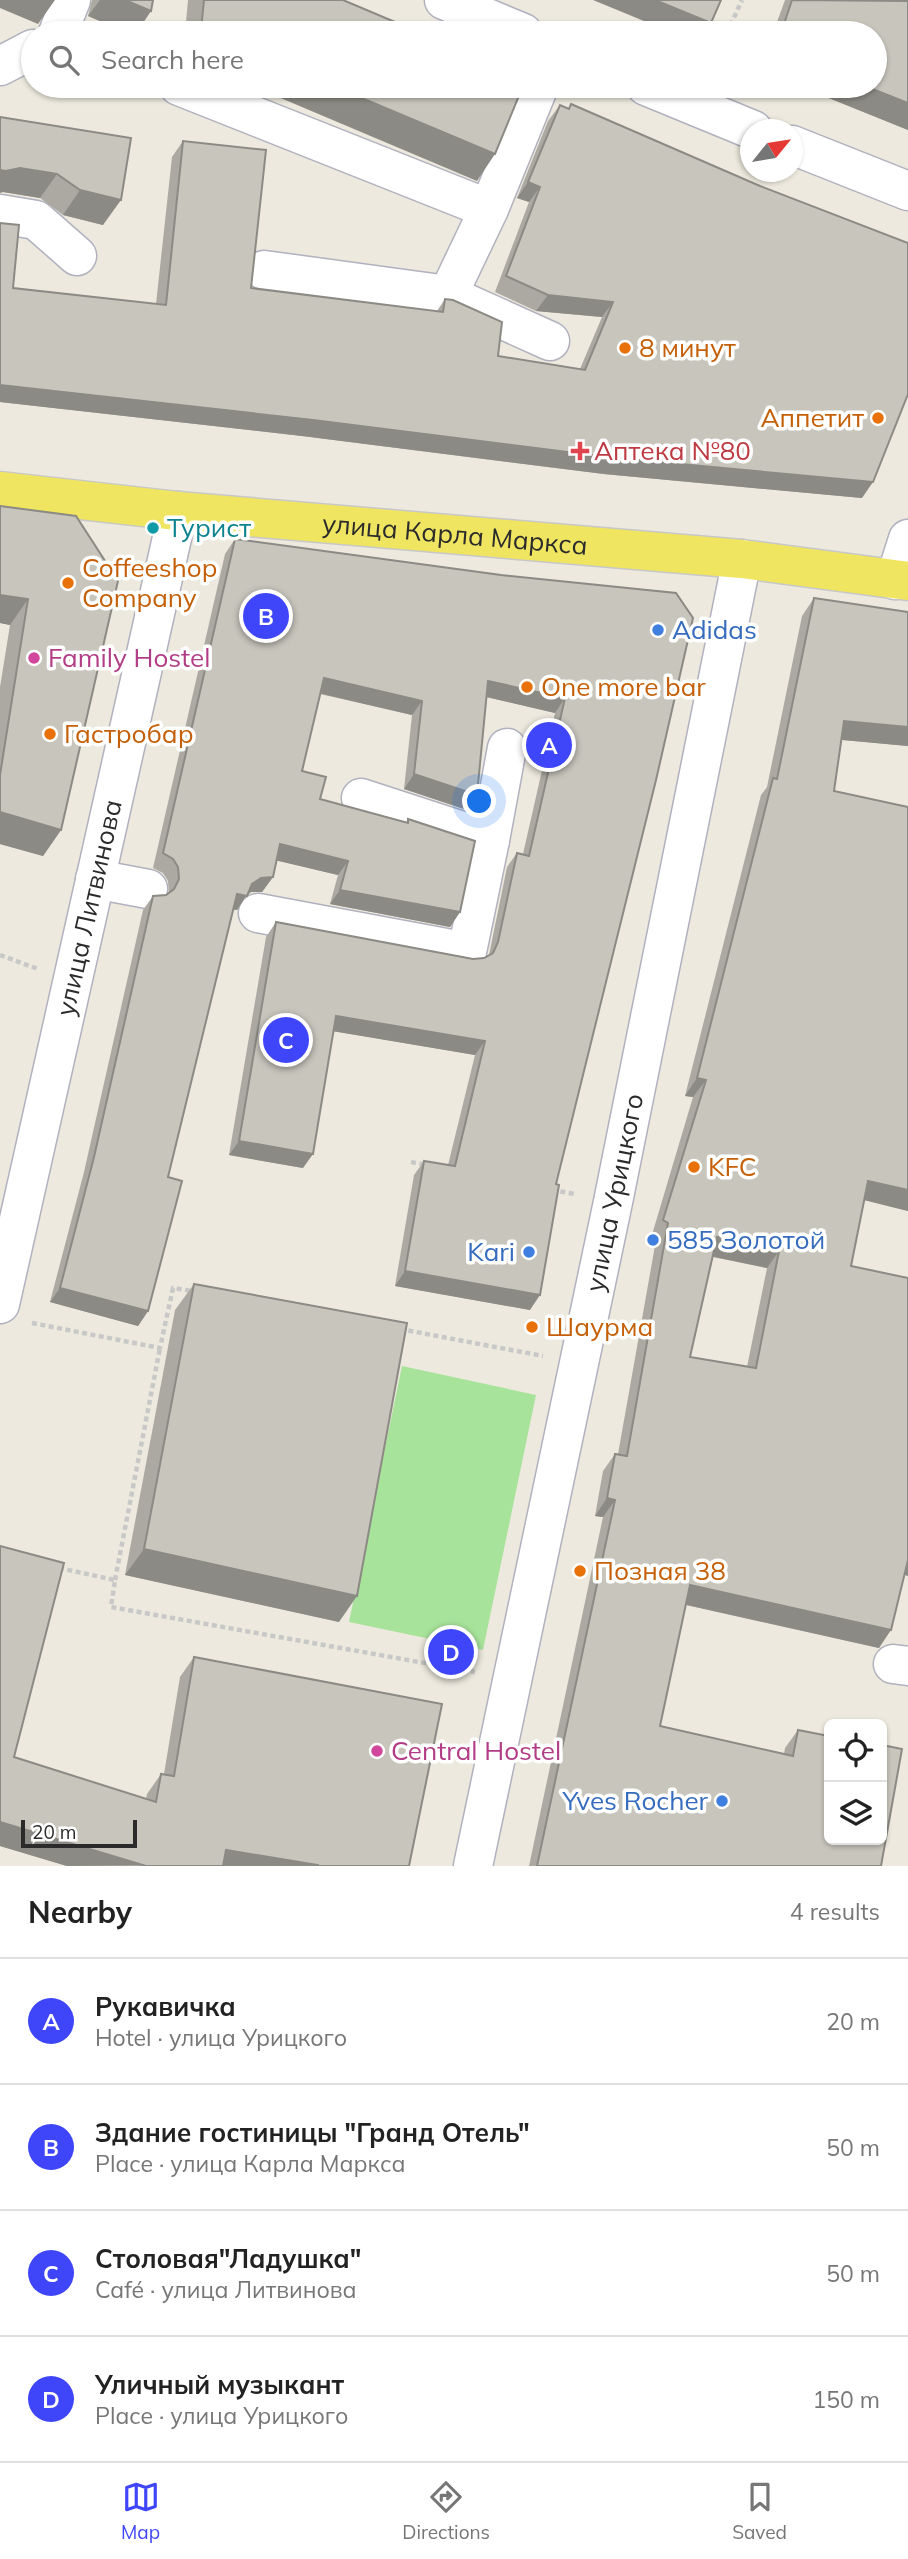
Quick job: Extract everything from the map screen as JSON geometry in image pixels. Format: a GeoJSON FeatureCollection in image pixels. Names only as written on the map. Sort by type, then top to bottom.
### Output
{"type":"FeatureCollection","features":[{"type":"Feature","properties":{"kind":"main road","name":"улица Карла Маркса"},"geometry":{"type":"LineString","coordinates":[[0,491],[178,511],[742,559],[902,580]]}},
{"type":"Feature","properties":{"kind":"street"},"geometry":{"type":"LineString","coordinates":[[63,21],[71,0]]}},
{"type":"Feature","properties":{"kind":"street"},"geometry":{"type":"LineString","coordinates":[[444,0],[494,21]]}},
{"type":"Feature","properties":{"kind":"street"},"geometry":{"type":"LineString","coordinates":[[0,66],[21,55]]}},
{"type":"Feature","properties":{"kind":"street"},"geometry":{"type":"LineString","coordinates":[[209,98],[489,209]]}},
{"type":"Feature","properties":{"kind":"street"},"geometry":{"type":"LineString","coordinates":[[448,295],[489,209],[534,98]]}},
{"type":"Feature","properties":{"kind":"street"},"geometry":{"type":"LineString","coordinates":[[675,98],[740,125]]}},
{"type":"Feature","properties":{"kind":"street"},"geometry":{"type":"LineString","coordinates":[[803,149],[908,191]]}},
{"type":"Feature","properties":{"kind":"street"},"geometry":{"type":"LineString","coordinates":[[0,214],[36,220],[77,256]]}},
{"type":"Feature","properties":{"kind":"street"},"geometry":{"type":"LineString","coordinates":[[264,270],[448,295],[550,341]]}},
{"type":"Feature","properties":{"kind":"street","name":"улица Литвинова"},"geometry":{"type":"LineString","coordinates":[[14,1313],[95,879],[178,511]]}},
{"type":"Feature","properties":{"kind":"street"},"geometry":{"type":"LineString","coordinates":[[902,580],[908,540]]}},
{"type":"Feature","properties":{"kind":"street","name":"улица Урицкого"},"geometry":{"type":"LineString","coordinates":[[473,1866],[613,1202],[742,559]]}},
{"type":"Feature","properties":{"kind":"street"},"geometry":{"type":"LineString","coordinates":[[258,913],[467,952],[507,748]]}},
{"type":"Feature","properties":{"kind":"street"},"geometry":{"type":"LineString","coordinates":[[360,798],[490,840]]}},
{"type":"Feature","properties":{"kind":"street"},"geometry":{"type":"LineString","coordinates":[[95,879],[148,889]]}},
{"type":"Feature","properties":{"kind":"path"},"geometry":{"type":"LineString","coordinates":[[732,21],[742,0]]}},
{"type":"Feature","properties":{"kind":"path"},"geometry":{"type":"LineString","coordinates":[[0,956],[38,969]]}},
{"type":"Feature","properties":{"kind":"path"},"geometry":{"type":"LineString","coordinates":[[411,1162],[438,1167]]}},
{"type":"Feature","properties":{"kind":"path"},"geometry":{"type":"LineString","coordinates":[[546,1188],[613,1202]]}},
{"type":"Feature","properties":{"kind":"path"},"geometry":{"type":"LineString","coordinates":[[200,1293],[173,1288],[111,1607],[513,1679]]}},
{"type":"Feature","properties":{"kind":"path"},"geometry":{"type":"LineString","coordinates":[[14,1313],[160,1348]]}},
{"type":"Feature","properties":{"kind":"path"},"geometry":{"type":"LineString","coordinates":[[390,1328],[580,1362]]}},
{"type":"Feature","properties":{"kind":"path"},"geometry":{"type":"LineString","coordinates":[[51,1567],[115,1580]]}},
{"type":"Feature","properties":{"kind":"green space"},"geometry":{"type":"Polygon","coordinates":[[[402,1366],[536,1395],[483,1650],[349,1622],[402,1366]]]}},
{"type":"Feature","properties":{"kind":"building"},"geometry":{"type":"Polygon","coordinates":[[[125,0],[153,0],[151,11],[125,0]]]}},
{"type":"Feature","properties":{"kind":"building"},"geometry":{"type":"Polygon","coordinates":[[[204,0],[343,0],[393,21],[202,21],[204,0]]]}},
{"type":"Feature","properties":{"kind":"building"},"geometry":{"type":"Polygon","coordinates":[[[655,0],[721,0],[712,21],[655,0]]]}},
{"type":"Feature","properties":{"kind":"building"},"geometry":{"type":"Polygon","coordinates":[[[792,0],[908,1],[908,103],[887,95],[887,21],[785,21],[792,0]]]}},
{"type":"Feature","properties":{"kind":"building"},"geometry":{"type":"Polygon","coordinates":[[[362,98],[518,98],[495,154],[362,98]]]}},
{"type":"Feature","properties":{"kind":"building"},"geometry":{"type":"Polygon","coordinates":[[[571,104],[740,177],[740,182],[751,182],[908,243],[908,394],[873,482],[615,458],[313,420],[0,385],[0,223],[19,225],[13,288],[166,305],[183,141],[266,150],[251,288],[443,312],[445,299],[453,300],[502,322],[498,356],[585,370],[613,302],[548,295],[506,276],[540,187],[528,182],[560,105],[569,109],[571,104]]]}},
{"type":"Feature","properties":{"kind":"building"},"geometry":{"type":"Polygon","coordinates":[[[0,117],[131,138],[121,200],[80,190],[57,174],[20,168],[0,170],[0,117]]]}},
{"type":"Feature","properties":{"kind":"building"},"geometry":{"type":"Polygon","coordinates":[[[0,506],[76,516],[118,581],[61,830],[0,812],[0,775],[28,599],[0,595],[0,506]]]}},
{"type":"Feature","properties":{"kind":"building"},"geometry":{"type":"Polygon","coordinates":[[[235,539],[501,575],[676,593],[693,618],[656,780],[556,1184],[559,1185],[540,1295],[405,1271],[424,1161],[455,1166],[485,1041],[336,1016],[313,1154],[239,1141],[276,922],[473,959],[484,958],[493,953],[498,942],[517,853],[529,856],[565,698],[488,681],[477,795],[414,774],[422,701],[324,678],[302,771],[326,777],[320,799],[408,823],[408,819],[475,841],[460,912],[340,890],[348,861],[280,844],[273,877],[261,878],[252,884],[247,896],[237,894],[168,1177],[182,1181],[148,1311],[60,1288],[94,1157],[153,896],[166,895],[174,889],[179,879],[178,867],[173,859],[163,853],[235,539]]]}},
{"type":"Feature","properties":{"kind":"building"},"geometry":{"type":"Polygon","coordinates":[[[814,598],[908,612],[908,727],[844,721],[834,791],[908,807],[908,1190],[868,1181],[851,1266],[908,1278],[908,1560],[891,1630],[690,1585],[660,1726],[793,1756],[798,1730],[824,1735],[824,1845],[885,1845],[881,1866],[537,1866],[615,1500],[607,1498],[615,1454],[627,1456],[668,1223],[663,1220],[706,1080],[697,1078],[773,778],[777,779],[814,598]],[[717,1237],[690,1357],[756,1368],[779,1251],[717,1237]]]}},
{"type":"Feature","properties":{"kind":"building"},"geometry":{"type":"Polygon","coordinates":[[[194,1284],[407,1323],[357,1596],[144,1549],[194,1284]]]}},
{"type":"Feature","properties":{"kind":"building"},"geometry":{"type":"Polygon","coordinates":[[[0,1546],[64,1563],[14,1757],[156,1802],[161,1774],[174,1776],[194,1657],[442,1704],[409,1866],[318,1866],[226,1850],[223,1866],[146,1866],[0,1822],[0,1546]]]}},
{"type":"Feature","properties":{"kind":"building"},"geometry":{"type":"Polygon","coordinates":[[[887,1746],[902,1749],[887,1833],[887,1746]]]}},
{"type":"Feature","properties":{"kind":"place","name":"8 минут"},"geometry":{"type":"Point","coordinates":[625,348]}},
{"type":"Feature","properties":{"kind":"place","name":"Аппетит"},"geometry":{"type":"Point","coordinates":[878,418]}},
{"type":"Feature","properties":{"kind":"place","name":"Аптека №80"},"geometry":{"type":"Point","coordinates":[580,451]}},
{"type":"Feature","properties":{"kind":"place","name":"Турист"},"geometry":{"type":"Point","coordinates":[153,528]}},
{"type":"Feature","properties":{"kind":"place","name":"Coffeeshop Company"},"geometry":{"type":"Point","coordinates":[68,583]}},
{"type":"Feature","properties":{"kind":"place","name":"Здание гостиницы \"Гранд Отель\""},"geometry":{"type":"Point","coordinates":[266,616]}},
{"type":"Feature","properties":{"kind":"place","name":"Adidas"},"geometry":{"type":"Point","coordinates":[658,630]}},
{"type":"Feature","properties":{"kind":"place","name":"Family Hostel"},"geometry":{"type":"Point","coordinates":[34,658]}},
{"type":"Feature","properties":{"kind":"place","name":"One more bar"},"geometry":{"type":"Point","coordinates":[527,687]}},
{"type":"Feature","properties":{"kind":"place","name":"Гастробар"},"geometry":{"type":"Point","coordinates":[50,734]}},
{"type":"Feature","properties":{"kind":"place","name":"Рукавичка"},"geometry":{"type":"Point","coordinates":[549,745]}},
{"type":"Feature","properties":{"kind":"place","name":"Столовая\"Ладушка\""},"geometry":{"type":"Point","coordinates":[286,1040]}},
{"type":"Feature","properties":{"kind":"place","name":"KFC"},"geometry":{"type":"Point","coordinates":[694,1167]}},
{"type":"Feature","properties":{"kind":"place","name":"585 Золотой"},"geometry":{"type":"Point","coordinates":[653,1240]}},
{"type":"Feature","properties":{"kind":"place","name":"Kari"},"geometry":{"type":"Point","coordinates":[529,1252]}},
{"type":"Feature","properties":{"kind":"place","name":"Шаурма"},"geometry":{"type":"Point","coordinates":[532,1327]}},
{"type":"Feature","properties":{"kind":"place","name":"Позная 38"},"geometry":{"type":"Point","coordinates":[580,1571]}},
{"type":"Feature","properties":{"kind":"place","name":"Уличный музыкант"},"geometry":{"type":"Point","coordinates":[451,1652]}},
{"type":"Feature","properties":{"kind":"place","name":"Central Hostel"},"geometry":{"type":"Point","coordinates":[377,1751]}},
{"type":"Feature","properties":{"kind":"place","name":"Yves Rocher"},"geometry":{"type":"Point","coordinates":[722,1801]}}]}
